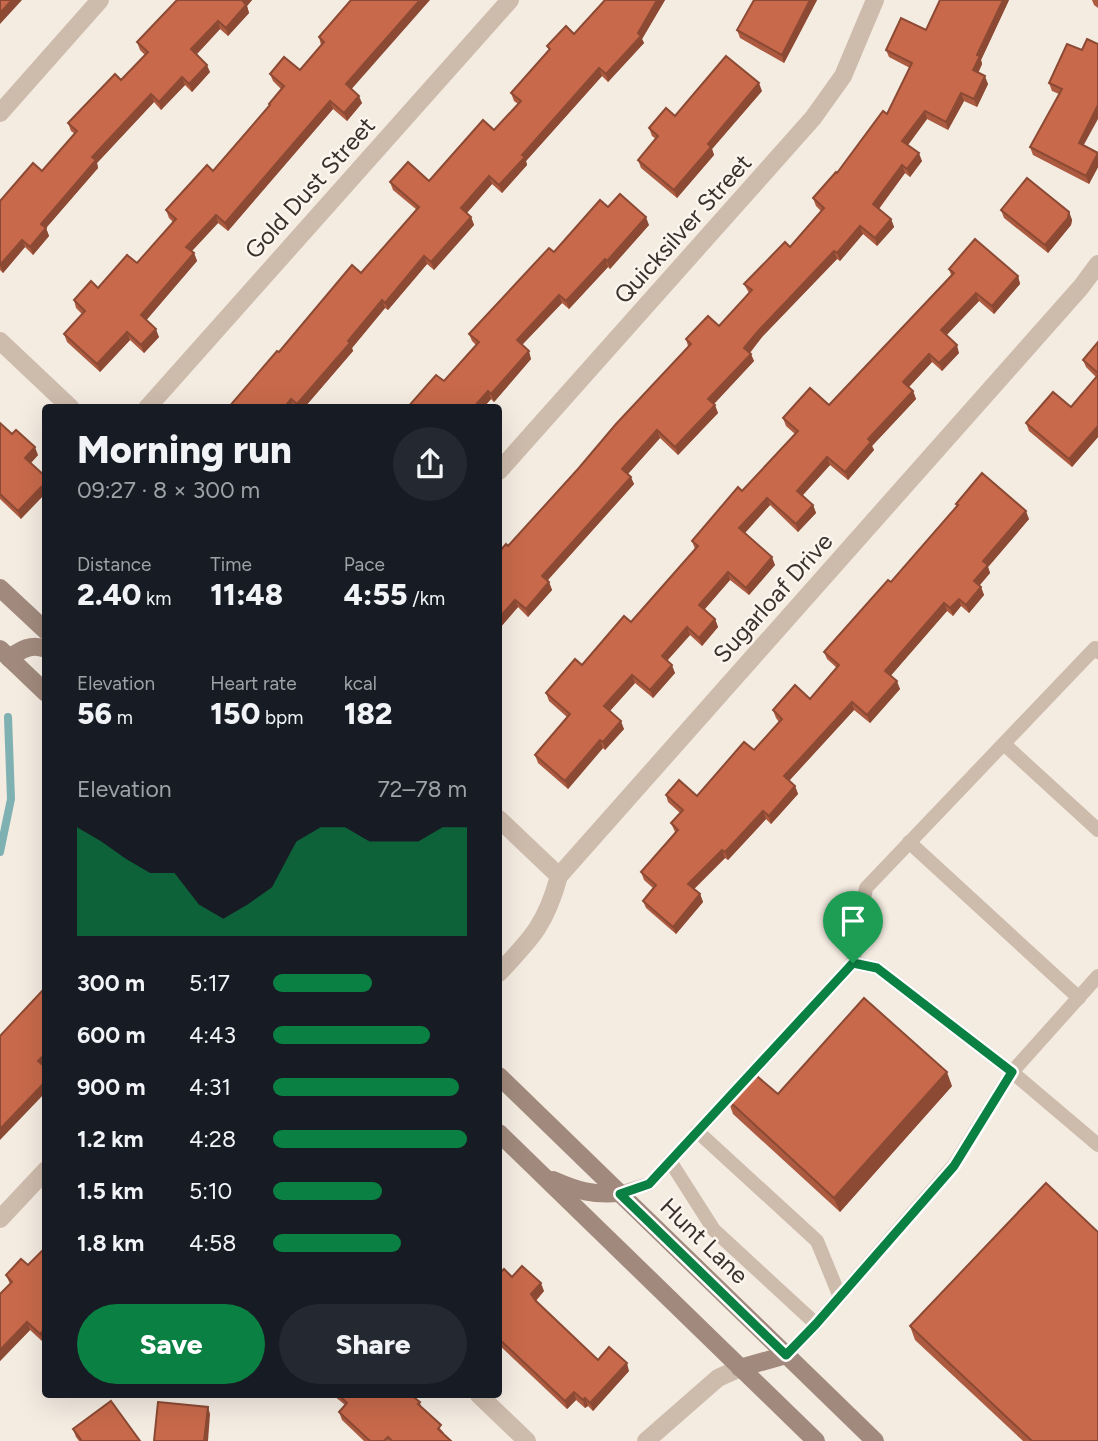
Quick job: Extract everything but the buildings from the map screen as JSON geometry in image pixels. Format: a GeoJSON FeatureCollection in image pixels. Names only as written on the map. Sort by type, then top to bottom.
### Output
{"type":"FeatureCollection","features":[{"type":"Feature","properties":{"kind":"main road"},"geometry":{"type":"LineString","coordinates":[[0,588],[42,627]]}},
{"type":"Feature","properties":{"kind":"main road"},"geometry":{"type":"LineString","coordinates":[[42,647],[25,647],[5,654],[42,689]]}},
{"type":"Feature","properties":{"kind":"main road","name":"Hunt Lane"},"geometry":{"type":"LineString","coordinates":[[502,1079],[875,1441]]}},
{"type":"Feature","properties":{"kind":"main road"},"geometry":{"type":"LineString","coordinates":[[502,1136],[816,1441]]}},
{"type":"Feature","properties":{"kind":"main road"},"geometry":{"type":"LineString","coordinates":[[543,1176],[578,1191],[597,1195],[620,1194]]}},
{"type":"Feature","properties":{"kind":"main road"},"geometry":{"type":"LineString","coordinates":[[740,1368],[786,1355]]}},
{"type":"Feature","properties":{"kind":"street"},"geometry":{"type":"LineString","coordinates":[[0,113],[100,0]]}},
{"type":"Feature","properties":{"kind":"street","name":"Gold Dust Street"},"geometry":{"type":"LineString","coordinates":[[151,404],[510,0]]}},
{"type":"Feature","properties":{"kind":"street","name":"Quicksilver Street"},"geometry":{"type":"LineString","coordinates":[[502,468],[813,118],[843,76],[875,0]]}},
{"type":"Feature","properties":{"kind":"street","name":"Sugarloaf Drive"},"geometry":{"type":"LineString","coordinates":[[502,970],[539,930],[559,876],[1081,287],[1098,264]]}},
{"type":"Feature","properties":{"kind":"street"},"geometry":{"type":"LineString","coordinates":[[0,341],[67,404]]}},
{"type":"Feature","properties":{"kind":"street"},"geometry":{"type":"LineString","coordinates":[[502,822],[559,876]]}},
{"type":"Feature","properties":{"kind":"street"},"geometry":{"type":"LineString","coordinates":[[0,1219],[42,1174]]}},
{"type":"Feature","properties":{"kind":"street"},"geometry":{"type":"LineString","coordinates":[[646,1441],[718,1378],[740,1368]]}},
{"type":"Feature","properties":{"kind":"street"},"geometry":{"type":"LineString","coordinates":[[482,1398],[527,1441]]}},
{"type":"Feature","properties":{"kind":"lane"},"geometry":{"type":"LineString","coordinates":[[620,1194],[649,1184],[853,963],[866,888],[1095,648],[1098,652]]}},
{"type":"Feature","properties":{"kind":"lane"},"geometry":{"type":"LineString","coordinates":[[1004,744],[1098,830]]}},
{"type":"Feature","properties":{"kind":"lane"},"geometry":{"type":"LineString","coordinates":[[909,842],[1079,998]]}},
{"type":"Feature","properties":{"kind":"lane"},"geometry":{"type":"LineString","coordinates":[[853,963],[877,968],[1012,1072],[1098,1145]]}},
{"type":"Feature","properties":{"kind":"lane"},"geometry":{"type":"LineString","coordinates":[[786,1355],[954,1166],[1012,1072],[1098,976]]}},
{"type":"Feature","properties":{"kind":"lane"},"geometry":{"type":"LineString","coordinates":[[697,1131],[817,1241],[840,1297]]}},
{"type":"Feature","properties":{"kind":"lane"},"geometry":{"type":"LineString","coordinates":[[670,1161],[714,1230],[816,1324]]}},
{"type":"Feature","properties":{"kind":"waterway"},"geometry":{"type":"LineString","coordinates":[[0,852],[11,799],[8,717]]}},
{"type":"Feature","properties":{"kind":"route"},"geometry":{"type":"LineString","coordinates":[[853,963],[877,968],[1012,1072],[954,1166],[786,1355],[620,1194],[649,1184],[853,963]]}}]}
